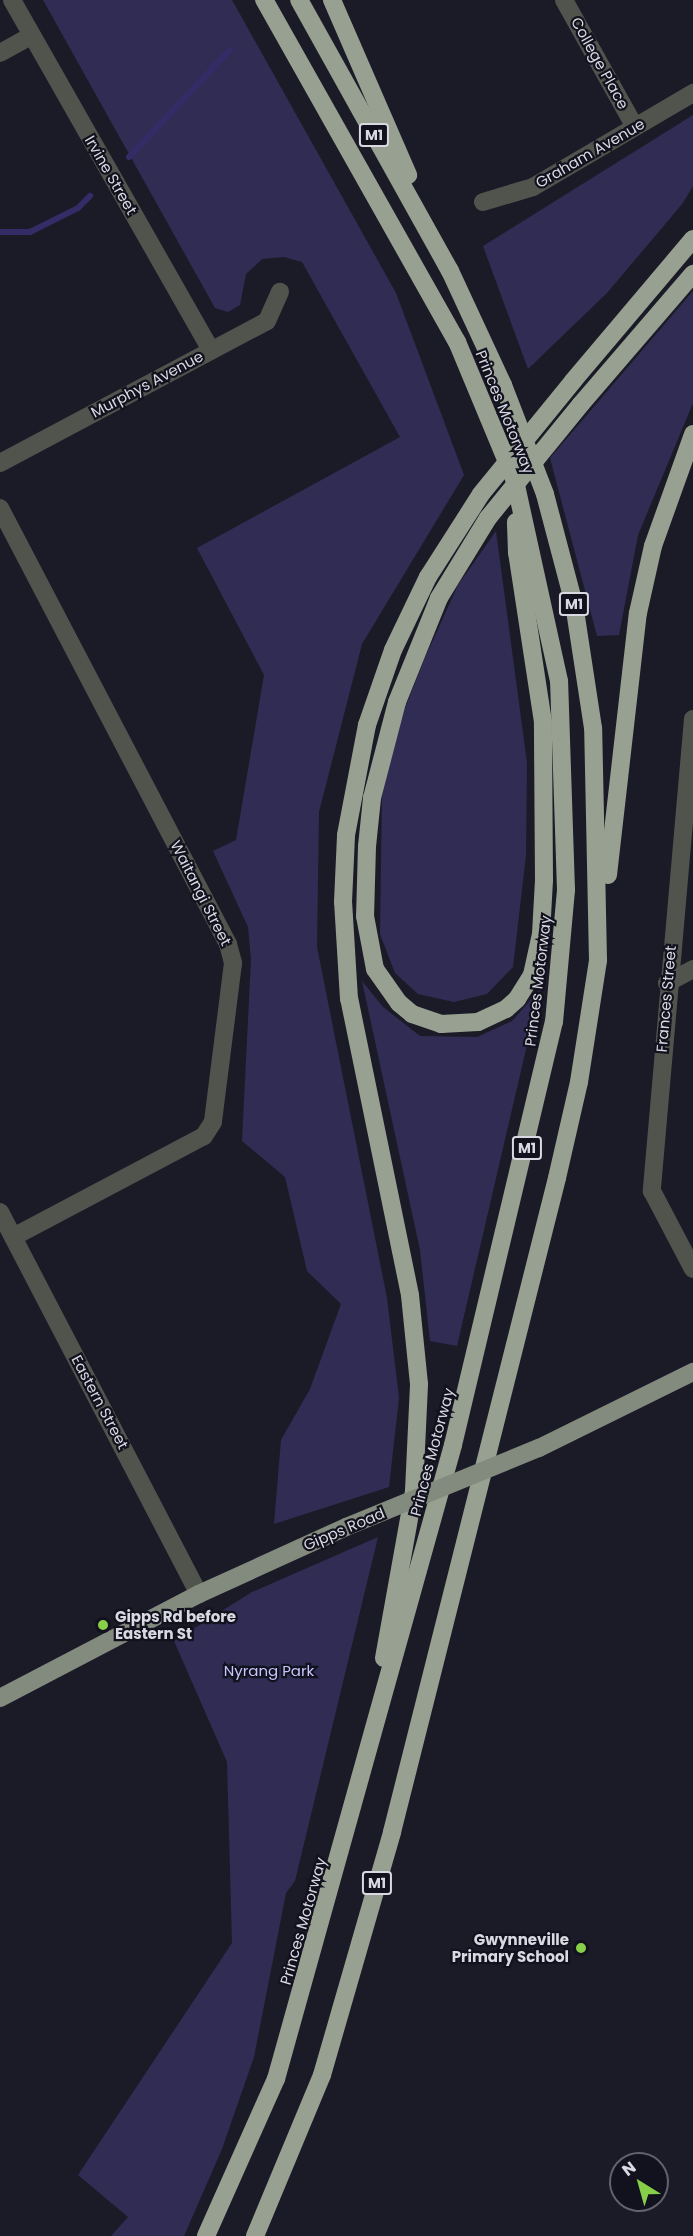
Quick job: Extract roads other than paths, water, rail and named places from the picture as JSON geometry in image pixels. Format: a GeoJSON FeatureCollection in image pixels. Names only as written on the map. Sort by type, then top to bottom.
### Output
{"type":"FeatureCollection","features":[{"type":"Feature","properties":{"kind":"highway","name":"Princes Motorway"},"geometry":{"type":"LineString","coordinates":[[206,2236],[276,2079],[356,1801],[453,1445],[554,1022],[566,890],[559,681],[515,481],[457,342],[264,0]]}},
{"type":"Feature","properties":{"kind":"highway","name":"Princes Motorway"},"geometry":{"type":"LineString","coordinates":[[255,2236],[322,2075],[392,1832],[557,1178],[579,1082],[598,960],[598,799],[593,728],[574,604],[545,494],[503,385],[450,271],[299,0]]}},
{"type":"Feature","properties":{"kind":"highway"},"geometry":{"type":"LineString","coordinates":[[332,0],[450,271]]}},
{"type":"Feature","properties":{"kind":"highway"},"geometry":{"type":"LineString","coordinates":[[356,1801],[414,1491],[418,1384],[410,1295],[349,999],[343,902],[346,835],[368,725],[393,650],[428,577],[481,494],[693,239]]}},
{"type":"Feature","properties":{"kind":"highway"},"geometry":{"type":"LineString","coordinates":[[515,481],[517,553],[543,722],[544,880],[541,933],[532,975],[517,999],[492,1017],[453,1025],[412,1014],[391,994],[375,969],[365,916],[367,846],[372,798],[397,702],[440,598],[488,518],[581,404],[693,274]]}},
{"type":"Feature","properties":{"kind":"highway"},"geometry":{"type":"LineString","coordinates":[[598,960],[638,613],[653,546],[693,434]]}},
{"type":"Feature","properties":{"kind":"main road","name":"Gipps Road"},"geometry":{"type":"LineString","coordinates":[[0,1698],[199,1593],[346,1527],[539,1448],[693,1371]]}},
{"type":"Feature","properties":{"kind":"street","name":"Irvine Street"},"geometry":{"type":"LineString","coordinates":[[12,0],[211,350]]}},
{"type":"Feature","properties":{"kind":"street","name":"College Place"},"geometry":{"type":"LineString","coordinates":[[564,0],[635,127]]}},
{"type":"Feature","properties":{"kind":"street"},"geometry":{"type":"LineString","coordinates":[[0,53],[31,36]]}},
{"type":"Feature","properties":{"kind":"street","name":"Graham Avenue"},"geometry":{"type":"LineString","coordinates":[[483,202],[533,187],[693,93]]}},
{"type":"Feature","properties":{"kind":"street","name":"Murphys Avenue"},"geometry":{"type":"LineString","coordinates":[[0,462],[267,321],[278,303],[280,292]]}},
{"type":"Feature","properties":{"kind":"street","name":"Waitangi Street"},"geometry":{"type":"LineString","coordinates":[[0,508],[228,944],[233,963],[213,1122],[204,1136],[13,1237]]}},
{"type":"Feature","properties":{"kind":"street","name":"Frances Street"},"geometry":{"type":"LineString","coordinates":[[693,719],[667,982],[652,1191],[693,1269]]}},
{"type":"Feature","properties":{"kind":"street"},"geometry":{"type":"LineString","coordinates":[[667,982],[693,969]]}},
{"type":"Feature","properties":{"kind":"street","name":"Eastern Street"},"geometry":{"type":"LineString","coordinates":[[0,1212],[199,1593]]}},
{"type":"Feature","properties":{"kind":"waterway"},"geometry":{"type":"LineString","coordinates":[[129,157],[230,50]]}},
{"type":"Feature","properties":{"kind":"waterway"},"geometry":{"type":"LineString","coordinates":[[0,232],[30,232],[78,208],[90,196]]}},
{"type":"Feature","properties":{"kind":"place","name":"Gipps Rd before Eastern St"},"geometry":{"type":"Point","coordinates":[103,1625]}},
{"type":"Feature","properties":{"kind":"place","name":"Gwynneville Primary School"},"geometry":{"type":"Point","coordinates":[581,1948]}},
{"type":"Feature","properties":{"kind":"park label","name":"Nyrang Park"},"geometry":{"type":"Point","coordinates":[269,1671]}}]}
